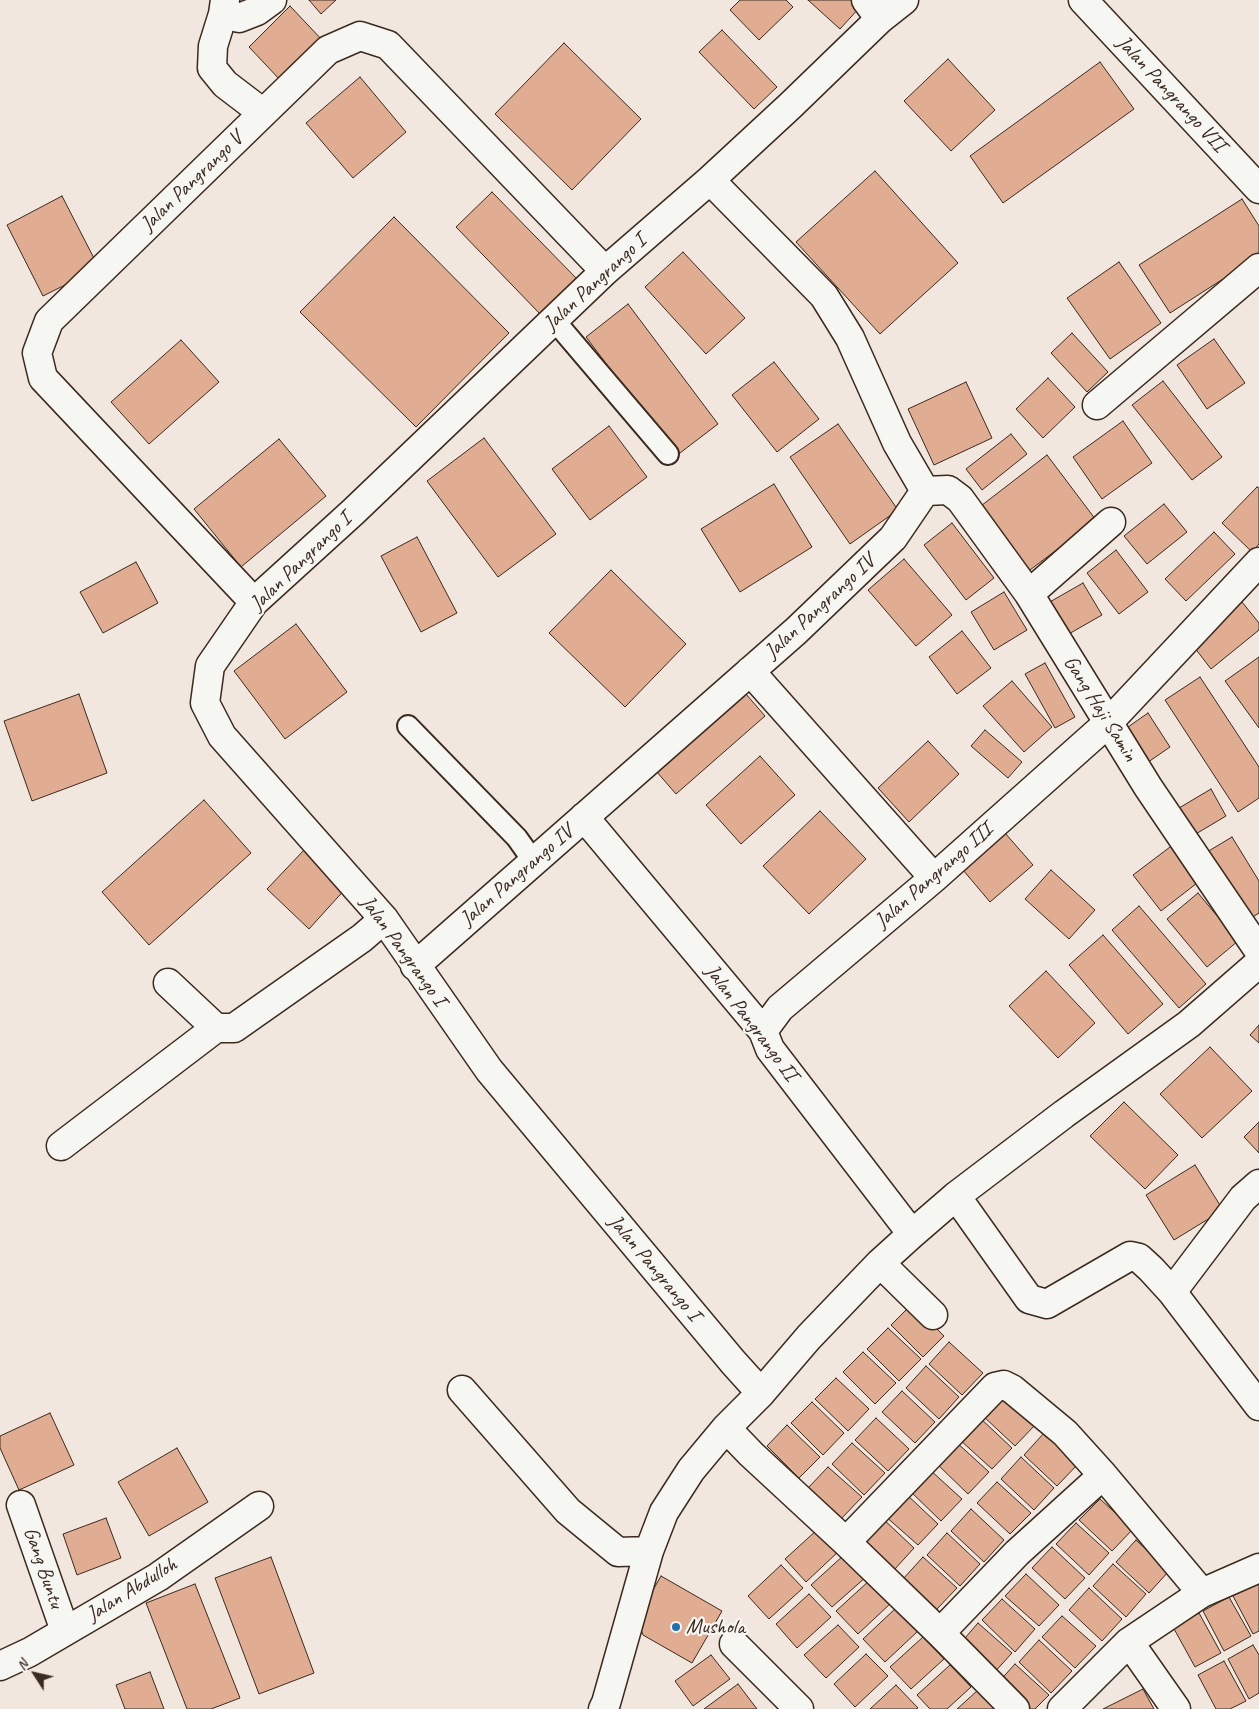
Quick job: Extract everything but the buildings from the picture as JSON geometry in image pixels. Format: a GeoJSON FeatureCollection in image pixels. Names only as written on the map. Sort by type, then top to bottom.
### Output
{"type":"FeatureCollection","features":[{"type":"Feature","properties":{"kind":"street"},"geometry":{"type":"LineString","coordinates":[[263,113],[225,84],[212,68],[213,46],[224,7],[239,18],[257,11],[272,0]]}},
{"type":"Feature","properties":{"kind":"street","name":"Jalan Pangrango I"},"geometry":{"type":"LineString","coordinates":[[761,1392],[727,1355],[489,1070],[384,919],[222,736],[205,703],[210,666],[254,602],[360,505],[605,271],[710,180],[790,106],[873,9],[904,0]]}},
{"type":"Feature","properties":{"kind":"street","name":"Jalan Pangrango VII"},"geometry":{"type":"LineString","coordinates":[[1083,0],[1259,189]]}},
{"type":"Feature","properties":{"kind":"street","name":"Jalan Pangrango V"},"geometry":{"type":"LineString","coordinates":[[254,602],[43,378],[38,353],[49,321],[328,50],[360,36],[388,45],[605,271]]}},
{"type":"Feature","properties":{"kind":"street"},"geometry":{"type":"LineString","coordinates":[[710,180],[824,296],[850,338],[896,443],[925,491]]}},
{"type":"Feature","properties":{"kind":"street"},"geometry":{"type":"LineString","coordinates":[[1098,405],[1259,268]]}},
{"type":"Feature","properties":{"kind":"street","name":"Gang Haji Samin"},"geometry":{"type":"LineString","coordinates":[[925,491],[948,490],[960,499],[1028,594],[1148,787],[1259,951]]}},
{"type":"Feature","properties":{"kind":"street","name":"Jalan Pangrango IV"},"geometry":{"type":"LineString","coordinates":[[415,966],[796,631],[893,538],[925,491]]}},
{"type":"Feature","properties":{"kind":"street"},"geometry":{"type":"LineString","coordinates":[[1028,594],[1111,522]]}},
{"type":"Feature","properties":{"kind":"street","name":"Jalan Pangrango III"},"geometry":{"type":"LineString","coordinates":[[763,1031],[780,1008],[934,878],[1108,723],[1259,562]]}},
{"type":"Feature","properties":{"kind":"street"},"geometry":{"type":"LineString","coordinates":[[750,671],[934,878]]}},
{"type":"Feature","properties":{"kind":"street","name":"Jalan Pangrango II"},"geometry":{"type":"LineString","coordinates":[[584,817],[763,1031],[770,1049],[912,1234]]}},
{"type":"Feature","properties":{"kind":"street"},"geometry":{"type":"LineString","coordinates":[[61,1146],[216,1028],[234,1028],[362,938],[384,919]]}},
{"type":"Feature","properties":{"kind":"street"},"geometry":{"type":"LineString","coordinates":[[603,1709],[649,1551],[664,1512],[691,1470],[726,1428],[761,1392],[809,1337],[880,1263],[912,1234],[956,1196],[1189,1024],[1259,963]]}},
{"type":"Feature","properties":{"kind":"street"},"geometry":{"type":"LineString","coordinates":[[168,983],[216,1028]]}},
{"type":"Feature","properties":{"kind":"street"},"geometry":{"type":"LineString","coordinates":[[1172,1292],[1243,1198],[1259,1184]]}},
{"type":"Feature","properties":{"kind":"street"},"geometry":{"type":"LineString","coordinates":[[956,1196],[1029,1299],[1047,1304],[1130,1256],[1139,1258],[1152,1269],[1172,1292],[1259,1406]]}},
{"type":"Feature","properties":{"kind":"street"},"geometry":{"type":"LineString","coordinates":[[880,1263],[933,1316]]}},
{"type":"Feature","properties":{"kind":"street"},"geometry":{"type":"LineString","coordinates":[[846,1542],[995,1386],[1004,1385],[1065,1433],[1202,1592]]}},
{"type":"Feature","properties":{"kind":"street"},"geometry":{"type":"LineString","coordinates":[[462,1390],[568,1511],[618,1552],[649,1551]]}},
{"type":"Feature","properties":{"kind":"street"},"geometry":{"type":"LineString","coordinates":[[726,1428],[940,1633],[1015,1709]]}},
{"type":"Feature","properties":{"kind":"street"},"geometry":{"type":"LineString","coordinates":[[940,1633],[1017,1553],[1103,1475]]}},
{"type":"Feature","properties":{"kind":"street","name":"Gang Buntu"},"geometry":{"type":"LineString","coordinates":[[21,1505],[65,1631]]}},
{"type":"Feature","properties":{"kind":"street","name":"Jalan Abdulloh"},"geometry":{"type":"LineString","coordinates":[[0,1666],[30,1652],[158,1577],[259,1506]]}},
{"type":"Feature","properties":{"kind":"street"},"geometry":{"type":"LineString","coordinates":[[1062,1709],[1129,1642],[1202,1592],[1259,1568]]}},
{"type":"Feature","properties":{"kind":"street"},"geometry":{"type":"LineString","coordinates":[[1129,1642],[1176,1709]]}},
{"type":"Feature","properties":{"kind":"street"},"geometry":{"type":"LineString","coordinates":[[734,1644],[799,1709]]}},
{"type":"Feature","properties":{"kind":"lane"},"geometry":{"type":"LineString","coordinates":[[554,320],[668,454]]}},
{"type":"Feature","properties":{"kind":"lane"},"geometry":{"type":"LineString","coordinates":[[408,726],[517,838],[534,862]]}},
{"type":"Feature","properties":{"kind":"place","name":"Mushola"},"geometry":{"type":"Point","coordinates":[676,1627]}}]}
